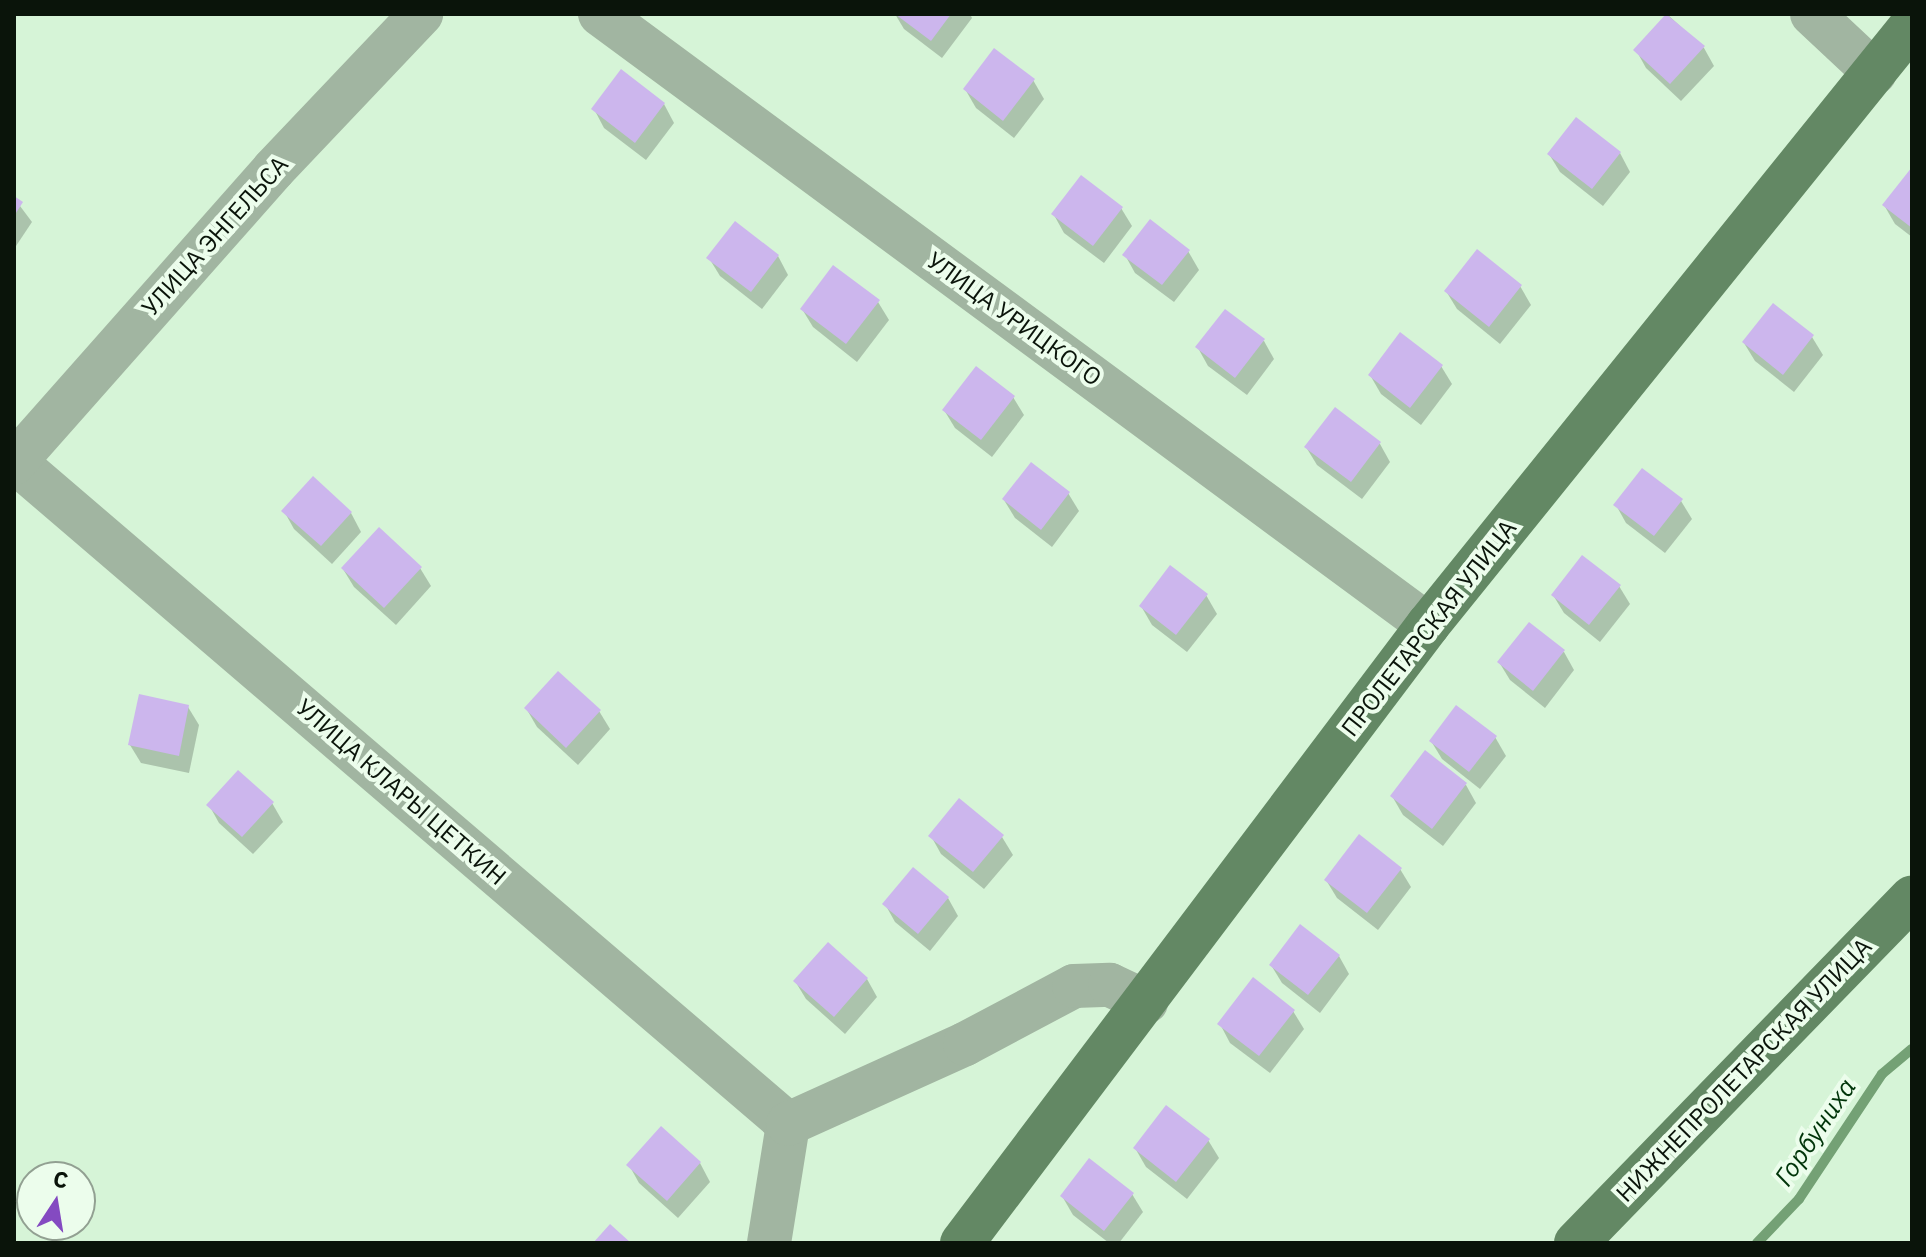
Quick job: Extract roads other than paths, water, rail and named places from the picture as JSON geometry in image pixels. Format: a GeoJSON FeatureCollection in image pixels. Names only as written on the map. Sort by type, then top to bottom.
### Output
{"type":"FeatureCollection","features":[{"type":"Feature","properties":{"kind":"main road","name":"ПРОЛЕТАРСКАЯ УЛИЦА"},"geometry":{"type":"LineString","coordinates":[[962,1243],[1428,625],[1912,25]]}},
{"type":"Feature","properties":{"kind":"main road","name":"НИЖНЕПРОЛЕТАРСКАЯ УЛИЦА"},"geometry":{"type":"LineString","coordinates":[[1576,1243],[1912,897]]}},
{"type":"Feature","properties":{"kind":"street","name":"УЛИЦА ЭНГЕЛЬСА"},"geometry":{"type":"LineString","coordinates":[[14,462],[274,169],[421,14]]}},
{"type":"Feature","properties":{"kind":"street","name":"УЛИЦА УРИЦКОГО"},"geometry":{"type":"LineString","coordinates":[[600,14],[1428,625]]}},
{"type":"Feature","properties":{"kind":"street"},"geometry":{"type":"LineString","coordinates":[[1812,14],[1875,73]]}},
{"type":"Feature","properties":{"kind":"street","name":"УЛИЦА КЛАРЫ ЦЕТКИН"},"geometry":{"type":"LineString","coordinates":[[14,462],[788,1124]]}},
{"type":"Feature","properties":{"kind":"street"},"geometry":{"type":"LineString","coordinates":[[769,1243],[788,1124],[965,1044],[1074,986],[1110,985],[1146,1002]]}},
{"type":"Feature","properties":{"kind":"waterway","name":"Горбуниха"},"geometry":{"type":"LineString","coordinates":[[1757,1243],[1799,1199],[1882,1074],[1912,1049]]}}]}
